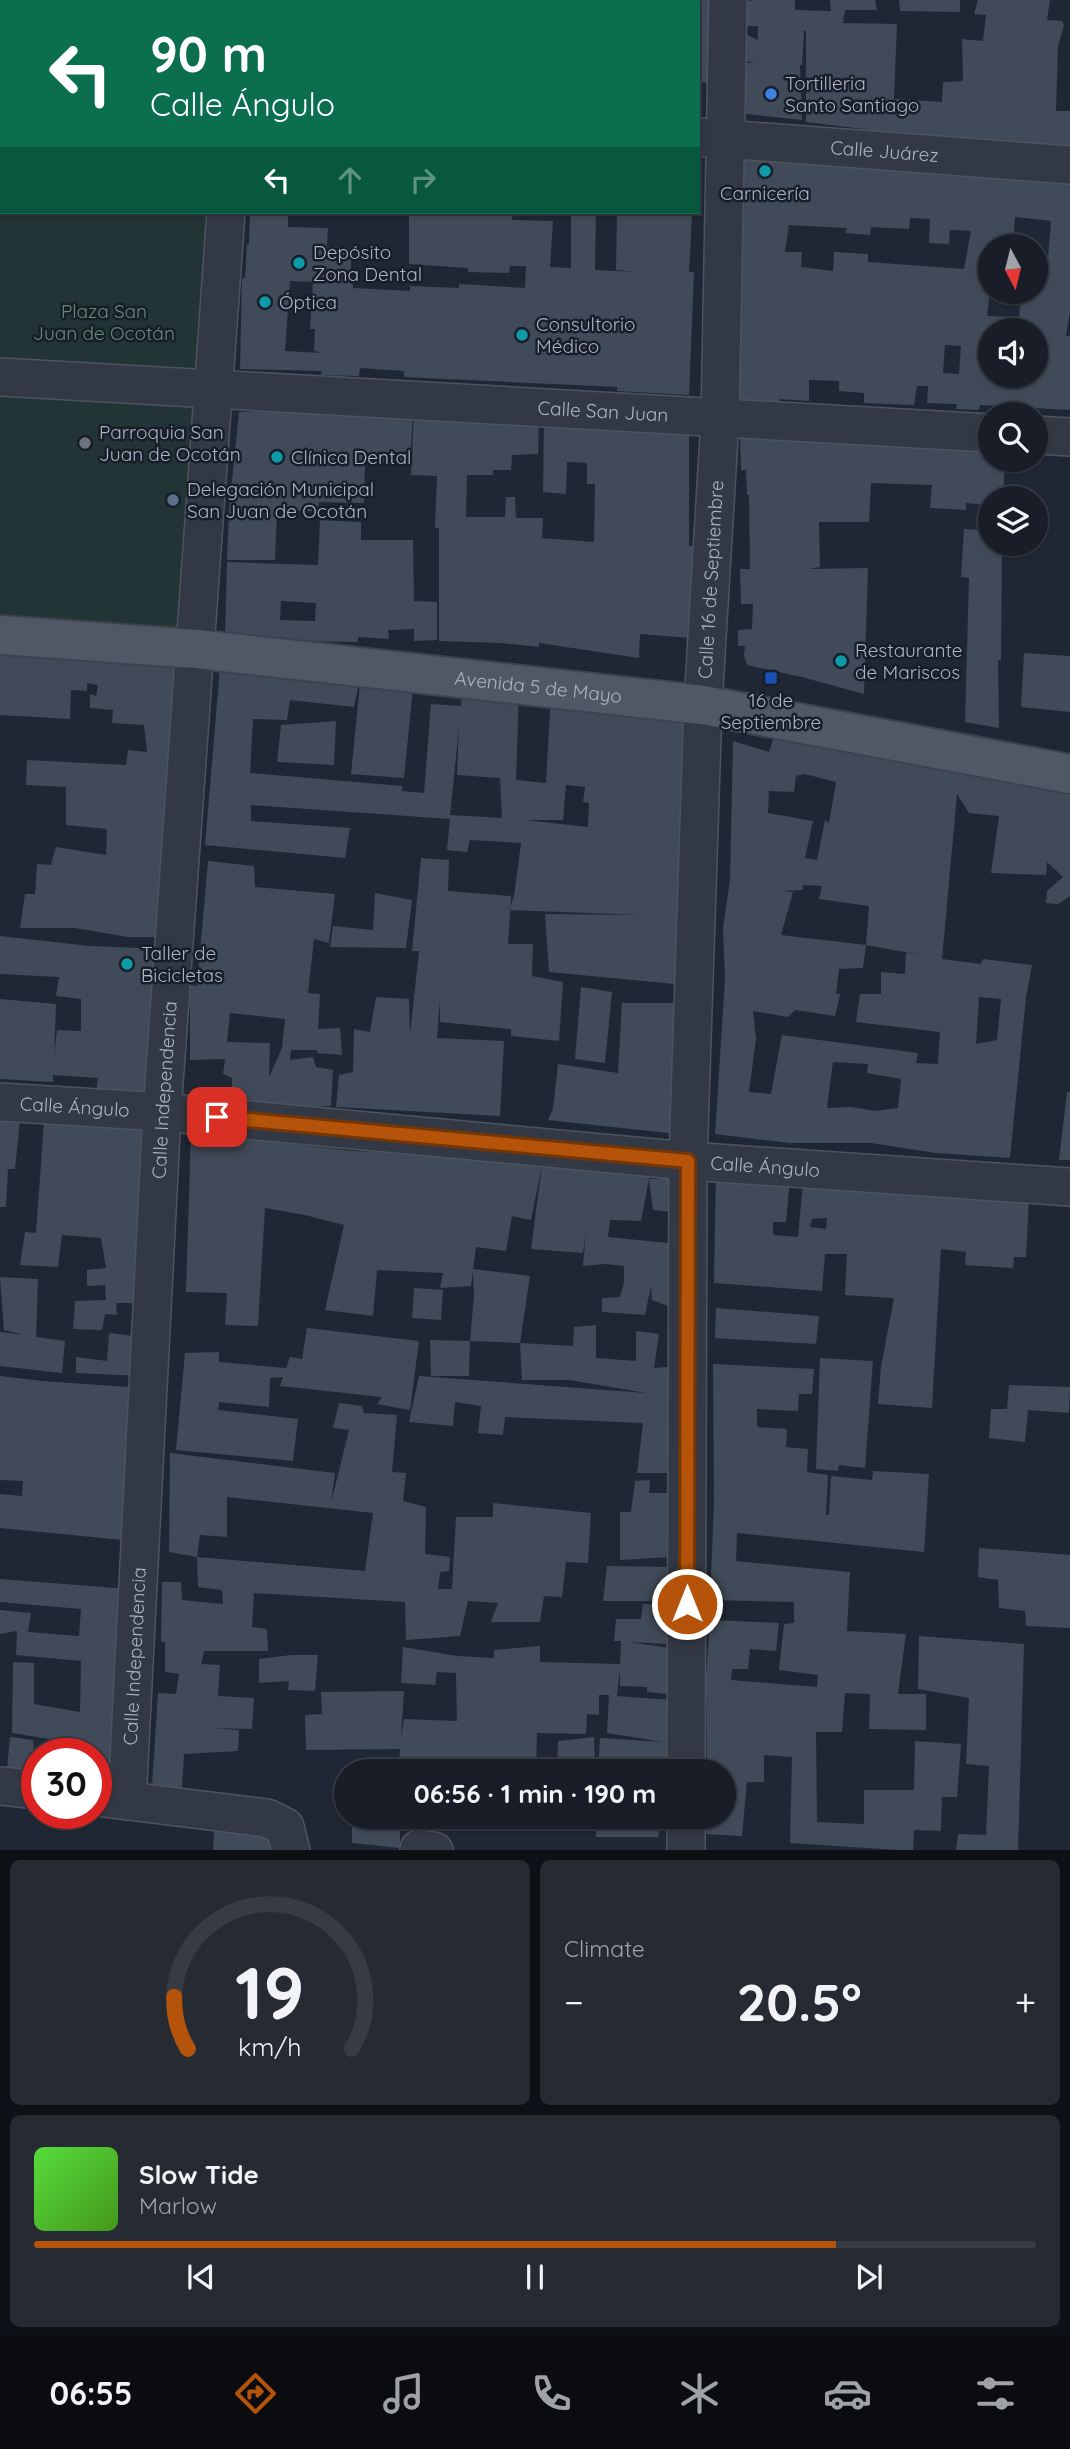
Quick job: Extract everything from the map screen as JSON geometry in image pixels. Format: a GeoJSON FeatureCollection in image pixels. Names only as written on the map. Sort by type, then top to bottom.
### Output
{"type":"FeatureCollection","features":[{"type":"Feature","properties":{"kind":"main road","name":"Avenida 5 de Mayo"},"geometry":{"type":"LineString","coordinates":[[0,635],[196,649],[703,705],[1070,774]]}},
{"type":"Feature","properties":{"kind":"street","name":"Calle 16 de Septiembre"},"geometry":{"type":"LineString","coordinates":[[686,1759],[688,1161],[703,705],[720,419],[711,137],[728,0]]}},
{"type":"Feature","properties":{"kind":"street","name":"Calle Juárez"},"geometry":{"type":"LineString","coordinates":[[711,137],[1070,166]]}},
{"type":"Feature","properties":{"kind":"street","name":"Calle Independencia"},"geometry":{"type":"LineString","coordinates":[[112,1786],[226,214]]}},
{"type":"Feature","properties":{"kind":"street","name":"Calle San Juan"},"geometry":{"type":"LineString","coordinates":[[0,377],[978,432]]}},
{"type":"Feature","properties":{"kind":"street"},"geometry":{"type":"LineString","coordinates":[[1048,436],[1070,437]]}},
{"type":"Feature","properties":{"kind":"street","name":"Calle Ángulo"},"geometry":{"type":"LineString","coordinates":[[0,1101],[162,1112],[688,1161],[1070,1186]]}},
{"type":"Feature","properties":{"kind":"street"},"geometry":{"type":"LineString","coordinates":[[0,1786],[21,1788]]}},
{"type":"Feature","properties":{"kind":"street","name":"Calle Independencia"},"geometry":{"type":"LineString","coordinates":[[112,1799],[267,1818],[285,1827],[290,1850]]}},
{"type":"Feature","properties":{"kind":"street"},"geometry":{"type":"LineString","coordinates":[[686,1829],[686,1850]]}},
{"type":"Feature","properties":{"kind":"green space","name":"Plaza San Juan de Ocotán"},"geometry":{"type":"Polygon","coordinates":[[[0,214],[216,214],[185,636],[0,625],[0,214]]]}},
{"type":"Feature","properties":{"kind":"building"},"geometry":{"type":"Polygon","coordinates":[[[700,0],[708,0],[708,83],[702,82],[700,110],[700,0]]]}},
{"type":"Feature","properties":{"kind":"building"},"geometry":{"type":"Polygon","coordinates":[[[795,0],[795,10],[831,11],[830,0],[875,0],[877,10],[845,10],[843,23],[897,24],[894,99],[942,102],[943,82],[963,81],[962,39],[983,41],[986,15],[974,14],[978,0],[1050,0],[1047,20],[1062,21],[1064,25],[1058,46],[1056,111],[1070,111],[1070,146],[960,137],[960,141],[806,122],[806,31],[800,65],[802,120],[738,113],[747,63],[755,62],[744,61],[747,35],[758,40],[758,26],[741,26],[744,2],[795,0]]]}},
{"type":"Feature","properties":{"kind":"building"},"geometry":{"type":"Polygon","coordinates":[[[899,0],[960,0],[960,12],[900,11],[899,0]]]}},
{"type":"Feature","properties":{"kind":"building"},"geometry":{"type":"Polygon","coordinates":[[[737,150],[1070,182],[1070,311],[1066,336],[1070,336],[1070,410],[1048,409],[1048,402],[978,402],[978,410],[956,409],[957,404],[927,403],[928,386],[917,386],[914,405],[864,403],[864,393],[839,391],[839,381],[809,380],[809,401],[779,399],[780,402],[732,400],[737,150]],[[910,218],[909,229],[871,227],[870,235],[845,233],[847,228],[789,225],[785,252],[802,252],[801,267],[833,271],[834,252],[868,254],[868,262],[964,269],[971,231],[950,230],[949,244],[929,243],[930,219],[910,218]],[[945,345],[943,373],[959,374],[961,346],[945,345]]]}},
{"type":"Feature","properties":{"kind":"building"},"geometry":{"type":"Polygon","coordinates":[[[250,214],[288,214],[288,227],[328,228],[327,247],[352,248],[350,284],[353,284],[353,288],[410,291],[410,286],[459,288],[459,284],[525,288],[526,266],[510,266],[509,273],[468,272],[468,268],[409,264],[409,214],[513,214],[512,220],[553,221],[550,267],[571,268],[571,214],[596,214],[595,270],[637,272],[616,270],[617,215],[700,214],[692,216],[689,272],[694,272],[689,395],[617,391],[617,387],[404,377],[404,371],[360,368],[359,376],[321,375],[322,371],[240,369],[242,278],[245,278],[247,244],[249,245],[250,214]],[[290,281],[285,351],[322,353],[314,351],[315,329],[310,329],[313,282],[290,281]]]}},
{"type":"Feature","properties":{"kind":"building"},"geometry":{"type":"Polygon","coordinates":[[[322,408],[413,411],[410,463],[365,462],[364,503],[319,502],[318,511],[277,511],[275,560],[227,560],[239,412],[322,408]]]}},
{"type":"Feature","properties":{"kind":"building"},"geometry":{"type":"Polygon","coordinates":[[[414,411],[539,418],[538,454],[512,455],[511,470],[493,470],[493,475],[467,475],[466,517],[505,517],[506,497],[515,497],[516,518],[543,518],[542,538],[594,542],[595,484],[587,484],[587,463],[567,462],[566,494],[543,492],[544,418],[689,423],[689,546],[693,546],[690,638],[640,634],[639,658],[539,643],[539,647],[439,641],[439,528],[435,528],[437,476],[411,475],[414,411]]]}},
{"type":"Feature","properties":{"kind":"building"},"geometry":{"type":"Polygon","coordinates":[[[740,433],[978,447],[978,472],[1004,472],[1004,486],[978,486],[978,504],[966,503],[966,510],[930,508],[932,485],[871,483],[869,522],[819,522],[820,567],[808,569],[868,568],[864,694],[747,665],[745,646],[738,646],[738,630],[752,629],[753,604],[741,604],[740,569],[750,569],[749,495],[746,470],[741,470],[740,433]]]}},
{"type":"Feature","properties":{"kind":"building"},"geometry":{"type":"Polygon","coordinates":[[[320,520],[361,522],[361,540],[413,540],[414,601],[437,602],[437,640],[414,641],[414,629],[388,630],[389,639],[358,637],[358,642],[225,640],[227,562],[318,565],[320,520]],[[281,601],[280,620],[315,621],[316,603],[281,601]]]}},
{"type":"Feature","properties":{"kind":"building"},"geometry":{"type":"Polygon","coordinates":[[[964,529],[978,530],[978,556],[1002,556],[1001,661],[998,660],[999,728],[965,722],[969,578],[961,577],[964,529]]]}},
{"type":"Feature","properties":{"kind":"building"},"geometry":{"type":"Polygon","coordinates":[[[0,652],[183,663],[166,937],[128,937],[75,928],[20,928],[25,894],[35,894],[37,864],[51,865],[56,847],[106,855],[107,829],[66,825],[66,787],[26,785],[27,760],[126,765],[128,750],[147,752],[144,725],[112,723],[113,710],[90,708],[90,694],[96,696],[98,685],[87,683],[87,691],[71,690],[70,719],[0,715],[0,652]]]}},
{"type":"Feature","properties":{"kind":"building"},"geometry":{"type":"Polygon","coordinates":[[[1024,653],[1070,656],[1070,712],[1021,707],[1024,653]]]}},
{"type":"Feature","properties":{"kind":"building"},"geometry":{"type":"Polygon","coordinates":[[[220,668],[361,674],[354,707],[290,700],[287,720],[253,719],[250,773],[402,786],[402,791],[424,793],[431,704],[461,706],[463,684],[519,690],[516,780],[546,783],[551,693],[693,711],[685,985],[549,972],[545,914],[641,915],[509,910],[514,896],[521,843],[470,840],[467,852],[447,850],[450,819],[251,805],[251,821],[350,828],[345,858],[205,845],[220,668]],[[459,728],[450,815],[502,818],[500,778],[457,775],[459,728]],[[566,785],[563,820],[525,820],[588,827],[589,803],[583,802],[585,787],[566,785]]]}},
{"type":"Feature","properties":{"kind":"building"},"geometry":{"type":"Polygon","coordinates":[[[361,674],[414,678],[404,778],[351,774],[361,674]]]}},
{"type":"Feature","properties":{"kind":"building"},"geometry":{"type":"Polygon","coordinates":[[[336,721],[334,765],[277,762],[281,725],[336,721]]]}},
{"type":"Feature","properties":{"kind":"building"},"geometry":{"type":"Polygon","coordinates":[[[778,725],[1070,791],[1070,896],[1058,904],[1046,903],[1047,891],[1063,877],[1047,862],[1046,875],[991,873],[999,816],[969,813],[957,794],[942,959],[981,964],[983,959],[1032,965],[1026,997],[1010,1158],[936,1153],[871,1143],[790,1143],[715,1134],[725,979],[723,928],[730,880],[733,741],[769,752],[778,725]],[[805,774],[796,776],[794,792],[769,791],[768,813],[813,821],[805,858],[817,860],[825,820],[829,823],[836,782],[805,774]],[[803,885],[803,890],[783,891],[793,892],[781,935],[866,945],[869,906],[819,899],[822,886],[803,885]],[[866,945],[863,968],[839,969],[836,994],[840,994],[835,1016],[795,1010],[788,1017],[753,1011],[756,1039],[749,1092],[771,1094],[782,1035],[918,1053],[916,1063],[938,1064],[940,1032],[856,1022],[860,994],[881,994],[881,972],[905,974],[906,953],[921,955],[866,945]],[[979,997],[976,1044],[997,1040],[1001,999],[979,997]],[[833,1062],[827,1108],[851,1107],[875,1111],[898,1108],[901,1079],[867,1073],[868,1064],[833,1062]]]}},
{"type":"Feature","properties":{"kind":"building"},"geometry":{"type":"Polygon","coordinates":[[[421,858],[449,860],[448,891],[511,896],[508,944],[533,944],[532,976],[563,982],[559,1041],[511,1036],[511,1029],[440,1022],[440,1000],[437,1038],[504,1041],[500,1116],[336,1107],[339,1075],[353,1072],[354,1029],[370,1032],[376,997],[409,999],[410,1035],[419,951],[412,951],[421,858]]]}},
{"type":"Feature","properties":{"kind":"building"},"geometry":{"type":"Polygon","coordinates":[[[208,861],[254,866],[255,887],[335,894],[329,943],[314,939],[308,993],[320,994],[318,1029],[340,1028],[342,1055],[317,1053],[317,1050],[291,1050],[290,1060],[313,1057],[316,1067],[333,1070],[331,1106],[285,1108],[232,1105],[232,1078],[223,1074],[225,1059],[190,1060],[190,985],[197,986],[208,861]],[[230,1013],[227,1042],[270,1043],[269,1077],[282,1048],[285,1019],[230,1013]]]}},
{"type":"Feature","properties":{"kind":"building"},"geometry":{"type":"Polygon","coordinates":[[[375,893],[412,900],[406,948],[330,947],[333,926],[373,930],[375,893]]]}},
{"type":"Feature","properties":{"kind":"building"},"geometry":{"type":"Polygon","coordinates":[[[0,936],[90,946],[166,949],[155,1099],[96,1093],[98,1078],[53,1075],[53,1082],[0,1079],[0,999],[56,1004],[54,1056],[57,1030],[81,1031],[81,999],[56,996],[59,977],[0,974],[0,936]]]}},
{"type":"Feature","properties":{"kind":"building"},"geometry":{"type":"Polygon","coordinates":[[[581,987],[612,992],[605,1063],[575,1059],[581,987]]]}},
{"type":"Feature","properties":{"kind":"building"},"geometry":{"type":"Polygon","coordinates":[[[622,1003],[685,1003],[677,1134],[548,1120],[553,1109],[558,1064],[618,1073],[622,1003]]]}},
{"type":"Feature","properties":{"kind":"building"},"geometry":{"type":"Polygon","coordinates":[[[1067,1092],[1070,1092],[1070,1160],[1059,1160],[1067,1092]]]}},
{"type":"Feature","properties":{"kind":"building"},"geometry":{"type":"Polygon","coordinates":[[[0,1117],[20,1119],[15,1169],[8,1169],[6,1207],[0,1207],[0,1117]]]}},
{"type":"Feature","properties":{"kind":"building"},"geometry":{"type":"Polygon","coordinates":[[[44,1122],[157,1128],[146,1303],[116,1303],[117,1315],[105,1314],[102,1330],[73,1329],[75,1301],[106,1300],[105,1285],[87,1286],[87,1270],[106,1268],[101,1238],[62,1235],[58,1267],[20,1265],[25,1232],[36,1233],[44,1122]]]}},
{"type":"Feature","properties":{"kind":"building"},"geometry":{"type":"Polygon","coordinates":[[[191,1133],[353,1151],[653,1163],[641,1221],[610,1220],[608,1237],[688,1245],[673,1271],[668,1306],[652,1300],[651,1286],[645,1315],[602,1312],[602,1298],[620,1297],[624,1283],[624,1266],[583,1266],[586,1232],[583,1253],[531,1249],[542,1165],[531,1220],[512,1216],[506,1251],[476,1247],[471,1286],[440,1288],[443,1273],[377,1270],[373,1316],[325,1310],[344,1225],[265,1208],[258,1326],[225,1325],[227,1293],[186,1292],[191,1133]]]}},
{"type":"Feature","properties":{"kind":"building"},"geometry":{"type":"Polygon","coordinates":[[[716,1169],[790,1178],[786,1222],[773,1222],[773,1235],[798,1237],[803,1182],[1029,1199],[1026,1257],[1014,1257],[1013,1268],[965,1265],[966,1252],[941,1249],[932,1408],[878,1404],[881,1367],[894,1298],[845,1295],[847,1254],[825,1254],[822,1291],[714,1283],[716,1169]],[[827,1218],[812,1219],[810,1227],[826,1229],[827,1218]]]}},
{"type":"Feature","properties":{"kind":"building"},"geometry":{"type":"Polygon","coordinates":[[[688,1178],[683,1213],[653,1210],[649,1179],[688,1178]]]}},
{"type":"Feature","properties":{"kind":"building"},"geometry":{"type":"Polygon","coordinates":[[[473,1269],[530,1276],[520,1343],[470,1341],[474,1296],[473,1269]]]}},
{"type":"Feature","properties":{"kind":"building"},"geometry":{"type":"Polygon","coordinates":[[[0,1277],[38,1279],[36,1337],[65,1341],[62,1373],[0,1366],[0,1332],[24,1335],[4,1330],[0,1277]]]}},
{"type":"Feature","properties":{"kind":"building"},"geometry":{"type":"Polygon","coordinates":[[[414,1288],[443,1290],[441,1320],[412,1318],[414,1288]]]}},
{"type":"Feature","properties":{"kind":"building"},"geometry":{"type":"Polygon","coordinates":[[[716,1308],[819,1316],[816,1344],[715,1338],[716,1308]]]}},
{"type":"Feature","properties":{"kind":"building"},"geometry":{"type":"Polygon","coordinates":[[[596,1325],[596,1358],[636,1361],[636,1331],[659,1334],[654,1368],[677,1366],[670,1473],[637,1473],[643,1423],[505,1417],[503,1435],[478,1433],[481,1406],[455,1402],[453,1426],[409,1422],[419,1376],[646,1393],[570,1380],[522,1380],[520,1343],[573,1346],[574,1327],[596,1325]]]}},
{"type":"Feature","properties":{"kind":"building"},"geometry":{"type":"Polygon","coordinates":[[[307,1328],[419,1341],[410,1410],[377,1404],[382,1397],[280,1386],[283,1377],[270,1378],[269,1407],[219,1402],[218,1410],[298,1419],[293,1461],[176,1450],[185,1353],[219,1352],[219,1362],[286,1368],[290,1357],[302,1359],[307,1328]]]}},
{"type":"Feature","properties":{"kind":"building"},"geometry":{"type":"Polygon","coordinates":[[[109,1333],[143,1337],[143,1376],[76,1373],[76,1357],[107,1361],[109,1333]]]}},
{"type":"Feature","properties":{"kind":"building"},"geometry":{"type":"Polygon","coordinates":[[[430,1340],[470,1341],[469,1376],[431,1376],[430,1340]]]}},
{"type":"Feature","properties":{"kind":"building"},"geometry":{"type":"Polygon","coordinates":[[[820,1358],[873,1361],[865,1468],[839,1465],[838,1471],[816,1469],[820,1358]]]}},
{"type":"Feature","properties":{"kind":"building"},"geometry":{"type":"Polygon","coordinates":[[[713,1364],[814,1369],[812,1394],[799,1394],[798,1411],[757,1409],[757,1427],[787,1429],[786,1447],[808,1449],[807,1472],[828,1475],[826,1515],[829,1515],[831,1476],[872,1480],[873,1471],[929,1474],[924,1552],[737,1533],[736,1561],[850,1572],[847,1631],[906,1634],[898,1694],[926,1694],[926,1730],[869,1729],[870,1694],[845,1693],[842,1732],[816,1732],[817,1822],[864,1824],[864,1790],[914,1790],[915,1741],[961,1744],[957,1797],[942,1797],[941,1831],[914,1830],[913,1850],[790,1843],[792,1757],[764,1755],[764,1782],[747,1782],[742,1836],[706,1834],[706,1829],[736,1829],[736,1759],[707,1759],[706,1677],[710,1620],[779,1623],[776,1651],[750,1649],[748,1669],[732,1669],[731,1680],[817,1687],[818,1675],[779,1670],[784,1624],[794,1623],[794,1602],[710,1600],[714,1503],[713,1364]]]}},
{"type":"Feature","properties":{"kind":"building"},"geometry":{"type":"Polygon","coordinates":[[[0,1376],[142,1388],[133,1541],[0,1528],[0,1494],[22,1496],[23,1481],[0,1480],[0,1376]]]}},
{"type":"Feature","properties":{"kind":"building"},"geometry":{"type":"Polygon","coordinates":[[[1009,1385],[1070,1387],[1069,1413],[1028,1410],[1025,1442],[989,1438],[991,1409],[1007,1409],[1009,1385]]]}},
{"type":"Feature","properties":{"kind":"building"},"geometry":{"type":"Polygon","coordinates":[[[339,1403],[362,1406],[364,1413],[397,1415],[392,1472],[406,1473],[403,1501],[426,1507],[425,1554],[450,1557],[449,1571],[440,1572],[438,1589],[452,1589],[456,1517],[493,1517],[493,1503],[591,1513],[588,1563],[566,1562],[562,1597],[544,1596],[540,1622],[491,1622],[498,1603],[468,1601],[460,1636],[406,1640],[405,1602],[254,1593],[252,1627],[267,1629],[268,1651],[204,1651],[201,1664],[220,1665],[218,1696],[254,1698],[252,1729],[212,1728],[239,1730],[238,1751],[184,1754],[182,1787],[152,1786],[158,1693],[176,1694],[179,1674],[165,1672],[165,1642],[161,1642],[162,1582],[181,1582],[182,1600],[223,1604],[222,1590],[198,1587],[197,1557],[169,1552],[170,1453],[335,1473],[331,1503],[349,1430],[333,1428],[339,1403]],[[227,1497],[227,1537],[200,1535],[197,1557],[365,1571],[373,1513],[227,1497]]]}},
{"type":"Feature","properties":{"kind":"building"},"geometry":{"type":"Polygon","coordinates":[[[650,1480],[649,1493],[669,1493],[670,1557],[620,1560],[620,1512],[631,1512],[635,1481],[650,1480]]]}},
{"type":"Feature","properties":{"kind":"building"},"geometry":{"type":"Polygon","coordinates":[[[979,1548],[1070,1555],[1070,1628],[1026,1626],[1025,1611],[999,1608],[998,1580],[978,1577],[979,1548]]]}},
{"type":"Feature","properties":{"kind":"building"},"geometry":{"type":"Polygon","coordinates":[[[607,1566],[673,1567],[672,1589],[665,1589],[666,1601],[603,1601],[607,1566]]]}},
{"type":"Feature","properties":{"kind":"building"},"geometry":{"type":"Polygon","coordinates":[[[0,1579],[128,1589],[116,1778],[112,1778],[112,1738],[43,1738],[12,1733],[13,1662],[34,1663],[34,1704],[80,1712],[81,1661],[16,1655],[17,1631],[0,1634],[0,1610],[31,1613],[28,1632],[79,1636],[81,1609],[0,1602],[0,1579]]]}},
{"type":"Feature","properties":{"kind":"building"},"geometry":{"type":"Polygon","coordinates":[[[643,1604],[669,1605],[667,1644],[628,1642],[671,1648],[667,1694],[647,1692],[647,1687],[620,1686],[620,1668],[617,1696],[673,1700],[668,1759],[599,1759],[600,1738],[663,1742],[607,1733],[609,1695],[599,1695],[599,1715],[587,1714],[586,1734],[537,1733],[536,1759],[399,1759],[400,1749],[306,1750],[305,1715],[322,1714],[321,1692],[404,1691],[401,1738],[404,1719],[457,1721],[456,1673],[437,1672],[435,1685],[401,1683],[403,1647],[457,1656],[494,1658],[494,1650],[540,1646],[540,1662],[620,1664],[621,1641],[614,1641],[616,1619],[641,1619],[643,1604]]]}},
{"type":"Feature","properties":{"kind":"building"},"geometry":{"type":"Polygon","coordinates":[[[919,1636],[1024,1644],[1018,1850],[956,1850],[958,1834],[986,1835],[989,1766],[966,1764],[969,1698],[918,1689],[919,1636]]]}},
{"type":"Feature","properties":{"kind":"building"},"geometry":{"type":"Polygon","coordinates":[[[318,1655],[315,1691],[288,1690],[289,1681],[259,1683],[259,1659],[318,1655]]]}},
{"type":"Feature","properties":{"kind":"building"},"geometry":{"type":"Polygon","coordinates":[[[10,1737],[21,1738],[21,1770],[7,1769],[10,1737]]]}},
{"type":"Feature","properties":{"kind":"building"},"geometry":{"type":"Polygon","coordinates":[[[594,1737],[595,1759],[557,1759],[558,1741],[594,1737]]]}},
{"type":"Feature","properties":{"kind":"building"},"geometry":{"type":"Polygon","coordinates":[[[215,1821],[259,1825],[279,1850],[213,1850],[215,1821]]]}},
{"type":"Feature","properties":{"kind":"building"},"geometry":{"type":"Polygon","coordinates":[[[352,1829],[400,1829],[400,1848],[352,1843],[352,1829]]]}},
{"type":"Feature","properties":{"kind":"building"},"geometry":{"type":"Polygon","coordinates":[[[596,1829],[660,1829],[658,1837],[596,1837],[596,1829]]]}},
{"type":"Feature","properties":{"kind":"place","name":"Tortilleria Santo Santiago"},"geometry":{"type":"Point","coordinates":[771,94]}},
{"type":"Feature","properties":{"kind":"place","name":"Carnicería"},"geometry":{"type":"Point","coordinates":[765,171]}},
{"type":"Feature","properties":{"kind":"place","name":"Depósito Zona Dental"},"geometry":{"type":"Point","coordinates":[299,263]}},
{"type":"Feature","properties":{"kind":"place","name":"Óptica"},"geometry":{"type":"Point","coordinates":[265,302]}},
{"type":"Feature","properties":{"kind":"place","name":"Consultorio Médico"},"geometry":{"type":"Point","coordinates":[522,335]}},
{"type":"Feature","properties":{"kind":"place","name":"Parroquia San Juan de Ocotán"},"geometry":{"type":"Point","coordinates":[85,443]}},
{"type":"Feature","properties":{"kind":"place","name":"Clínica Dental"},"geometry":{"type":"Point","coordinates":[277,457]}},
{"type":"Feature","properties":{"kind":"place","name":"Delegación Municipal San Juan de Ocotán"},"geometry":{"type":"Point","coordinates":[173,500]}},
{"type":"Feature","properties":{"kind":"place","name":"Restaurante de Mariscos"},"geometry":{"type":"Point","coordinates":[841,661]}},
{"type":"Feature","properties":{"kind":"place","name":"16 de Septiembre"},"geometry":{"type":"Point","coordinates":[771,678]}},
{"type":"Feature","properties":{"kind":"place","name":"Taller de Bicicletas"},"geometry":{"type":"Point","coordinates":[127,964]}},
{"type":"Feature","properties":{"kind":"route"},"geometry":{"type":"LineString","coordinates":[[217,1117],[688,1161],[687,1604]]}}]}
